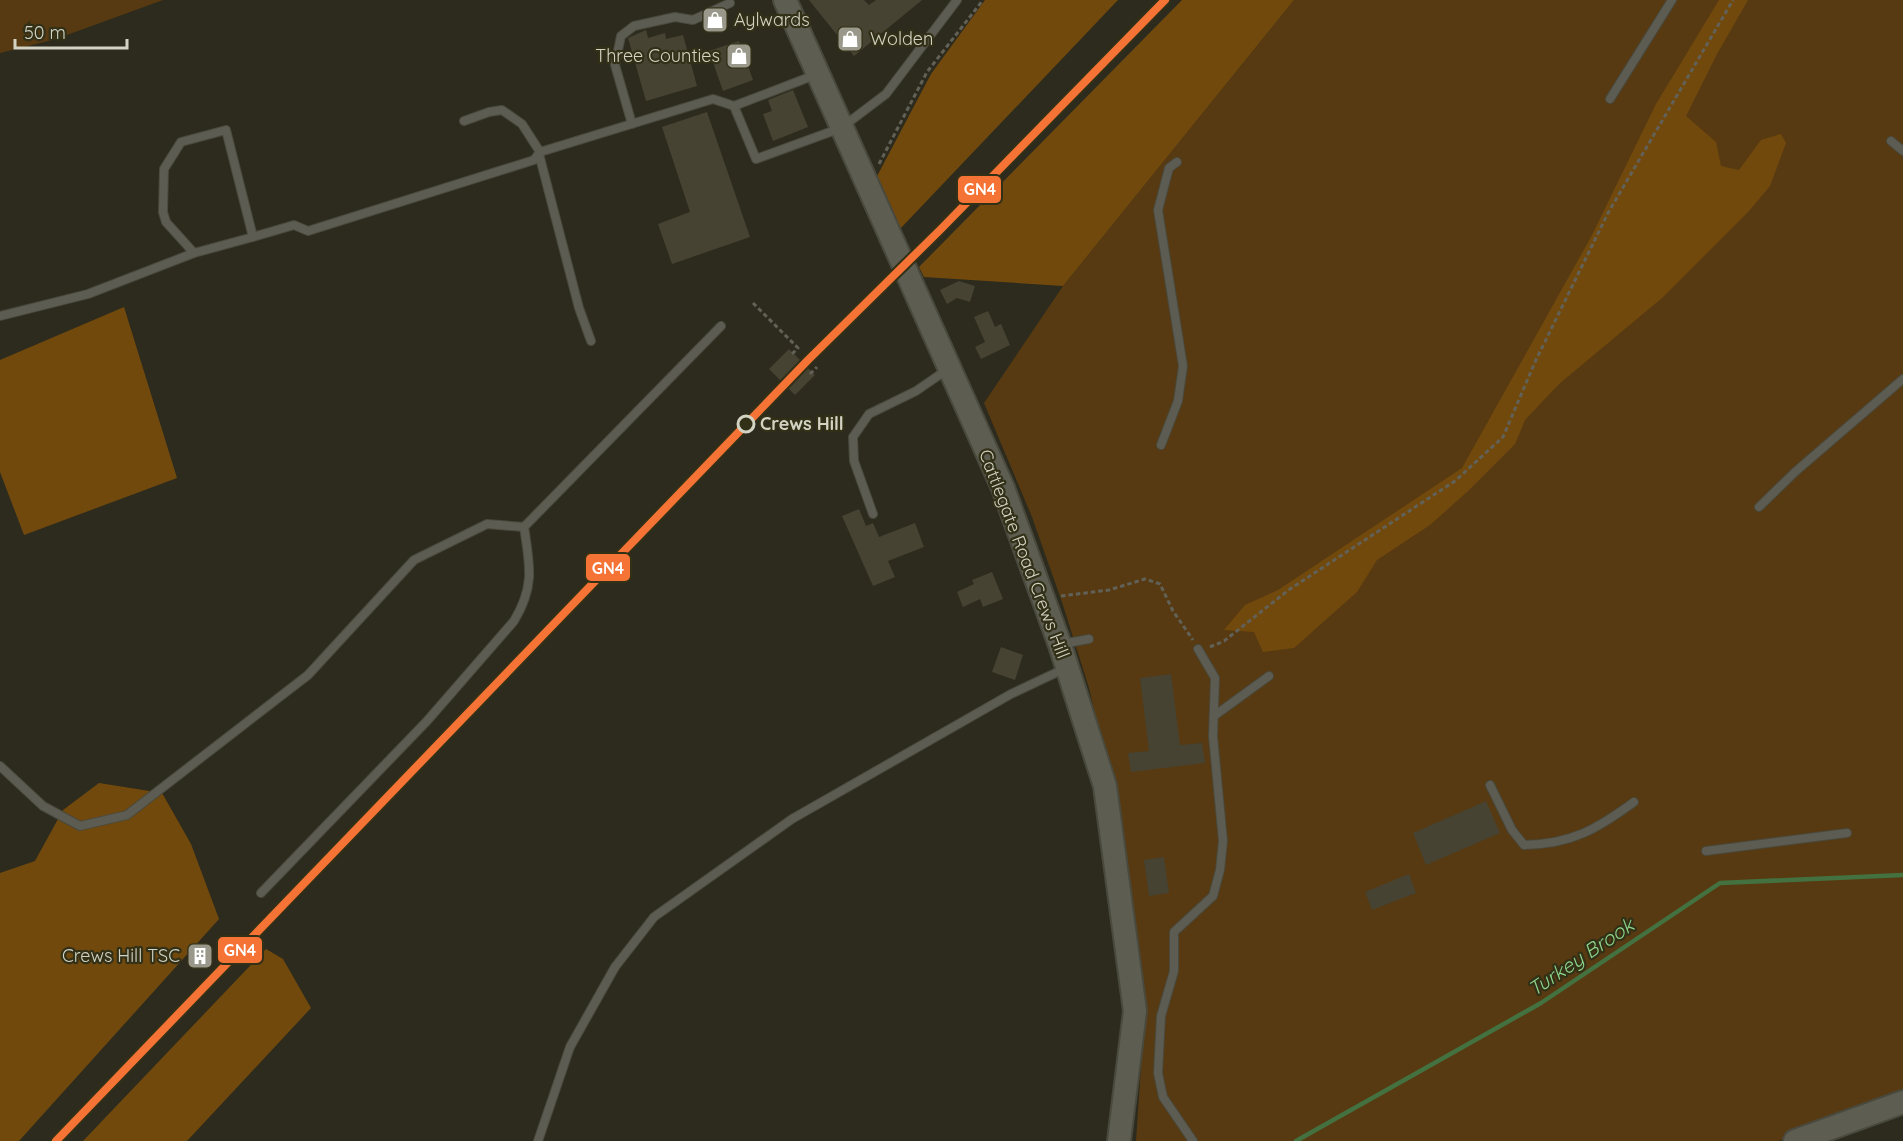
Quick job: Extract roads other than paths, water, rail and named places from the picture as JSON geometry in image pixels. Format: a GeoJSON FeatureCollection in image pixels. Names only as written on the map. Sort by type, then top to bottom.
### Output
{"type":"FeatureCollection","features":[{"type":"Feature","properties":{"kind":"street","name":"Cattlegate Road Crews Hill"},"geometry":{"type":"LineString","coordinates":[[786,0],[866,186],[1003,488],[1044,598],[1105,786],[1135,1011],[1119,1141]]}},
{"type":"Feature","properties":{"kind":"street"},"geometry":{"type":"LineString","coordinates":[[1796,1141],[1903,1102]]}},
{"type":"Feature","properties":{"kind":"lane"},"geometry":{"type":"LineString","coordinates":[[734,106],[756,159],[841,128],[886,94],[957,0]]}},
{"type":"Feature","properties":{"kind":"lane"},"geometry":{"type":"LineString","coordinates":[[1610,99],[1672,0]]}},
{"type":"Feature","properties":{"kind":"lane"},"geometry":{"type":"LineString","coordinates":[[632,124],[615,64],[621,36],[634,26],[675,17],[693,20],[730,3]]}},
{"type":"Feature","properties":{"kind":"lane"},"geometry":{"type":"LineString","coordinates":[[0,316],[88,294],[194,253],[294,225],[308,231],[534,160],[540,153],[713,99],[734,106],[819,73]]}},
{"type":"Feature","properties":{"kind":"lane"},"geometry":{"type":"LineString","coordinates":[[464,121],[489,111],[502,110],[522,124],[540,153],[579,308],[591,340]]}},
{"type":"Feature","properties":{"kind":"lane"},"geometry":{"type":"LineString","coordinates":[[194,253],[166,222],[163,212],[164,169],[181,142],[226,130],[253,237]]}},
{"type":"Feature","properties":{"kind":"lane"},"geometry":{"type":"LineString","coordinates":[[1891,141],[1903,151]]}},
{"type":"Feature","properties":{"kind":"lane"},"geometry":{"type":"LineString","coordinates":[[1161,446],[1178,401],[1182,374],[1178,330],[1158,210],[1169,168],[1177,162]]}},
{"type":"Feature","properties":{"kind":"lane"},"geometry":{"type":"LineString","coordinates":[[524,527],[721,326]]}},
{"type":"Feature","properties":{"kind":"lane"},"geometry":{"type":"LineString","coordinates":[[873,514],[854,461],[853,437],[869,414],[916,391],[949,368]]}},
{"type":"Feature","properties":{"kind":"lane"},"geometry":{"type":"LineString","coordinates":[[1759,507],[1795,472],[1903,379]]}},
{"type":"Feature","properties":{"kind":"lane"},"geometry":{"type":"LineString","coordinates":[[0,766],[43,806],[80,826],[127,815],[308,675],[414,560],[487,524],[524,527]]}},
{"type":"Feature","properties":{"kind":"lane"},"geometry":{"type":"LineString","coordinates":[[261,893],[427,721],[514,621],[524,604],[530,585],[531,569],[524,527]]}},
{"type":"Feature","properties":{"kind":"lane"},"geometry":{"type":"LineString","coordinates":[[1060,645],[1089,639]]}},
{"type":"Feature","properties":{"kind":"lane"},"geometry":{"type":"LineString","coordinates":[[1193,1141],[1163,1097],[1158,1073],[1161,1016],[1173,983],[1174,932],[1213,896],[1220,870],[1223,841],[1213,736],[1215,678],[1198,649]]}},
{"type":"Feature","properties":{"kind":"lane"},"geometry":{"type":"LineString","coordinates":[[538,1141],[570,1047],[615,967],[654,917],[792,819],[1001,700],[1067,667]]}},
{"type":"Feature","properties":{"kind":"lane"},"geometry":{"type":"LineString","coordinates":[[1214,716],[1269,676]]}},
{"type":"Feature","properties":{"kind":"lane"},"geometry":{"type":"LineString","coordinates":[[1490,785],[1512,831],[1524,845],[1556,844],[1587,833],[1635,802]]}},
{"type":"Feature","properties":{"kind":"lane"},"geometry":{"type":"LineString","coordinates":[[1706,851],[1847,833]]}},
{"type":"Feature","properties":{"kind":"waterway","name":"Turkey Brook"},"geometry":{"type":"LineString","coordinates":[[1296,1141],[1541,1003],[1720,883],[1903,875]]}},
{"type":"Feature","properties":{"kind":"place","name":"Aylwards"},"geometry":{"type":"Point","coordinates":[715,20]}},
{"type":"Feature","properties":{"kind":"place","name":"Wolden"},"geometry":{"type":"Point","coordinates":[850,39]}},
{"type":"Feature","properties":{"kind":"place","name":"Three Counties"},"geometry":{"type":"Point","coordinates":[739,56]}},
{"type":"Feature","properties":{"kind":"place","name":"Crews Hill"},"geometry":{"type":"Point","coordinates":[746,424]}},
{"type":"Feature","properties":{"kind":"place","name":"Crews Hill TSC"},"geometry":{"type":"Point","coordinates":[200,956]}}]}
